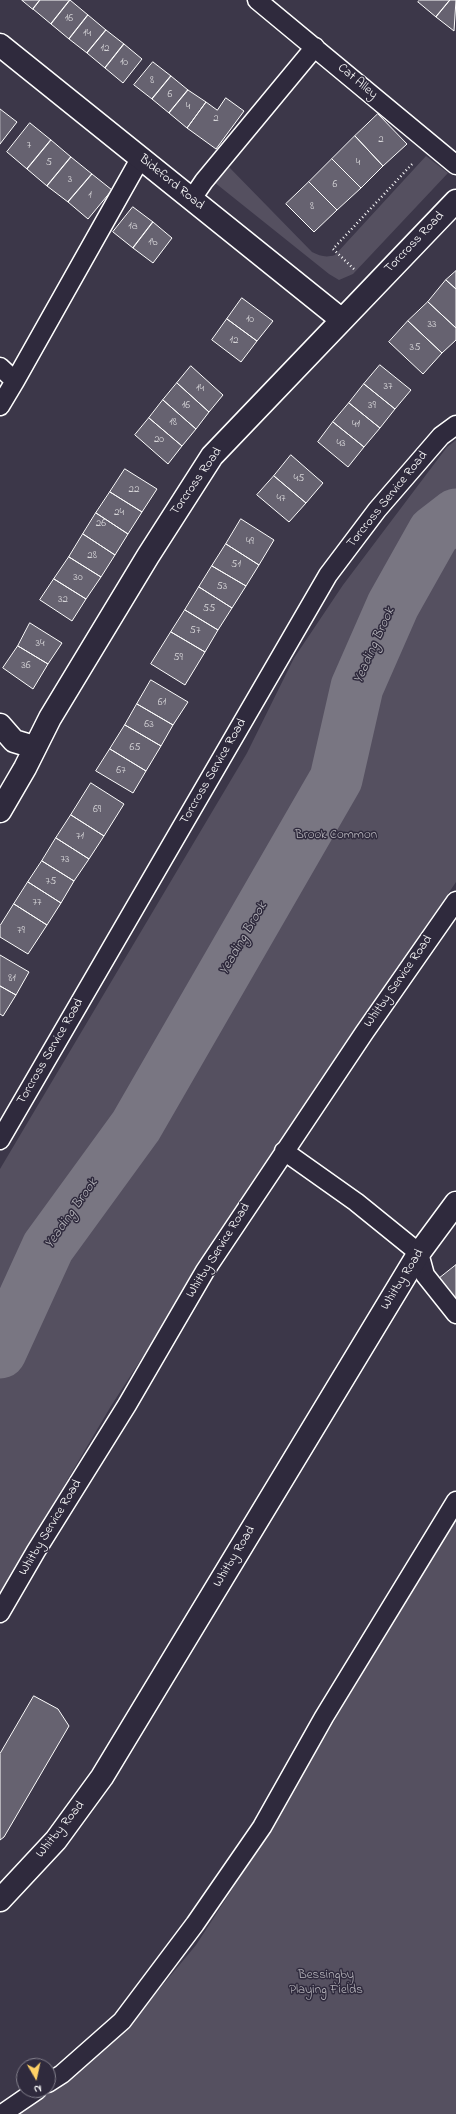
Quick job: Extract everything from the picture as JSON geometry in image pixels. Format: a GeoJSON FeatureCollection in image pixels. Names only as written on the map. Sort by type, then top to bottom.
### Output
{"type":"FeatureCollection","features":[{"type":"Feature","properties":{"kind":"street","name":"Bideford Road"},"geometry":{"type":"LineString","coordinates":[[0,45],[342,320]]}},
{"type":"Feature","properties":{"kind":"street","name":"Torcross Road"},"geometry":{"type":"LineString","coordinates":[[0,811],[25,768],[34,748],[148,556],[212,456],[456,200]]}},
{"type":"Feature","properties":{"kind":"street"},"geometry":{"type":"LineString","coordinates":[[0,725],[14,741],[34,748]]}},
{"type":"Feature","properties":{"kind":"street","name":"Whitby Road"},"geometry":{"type":"LineString","coordinates":[[0,1900],[56,1840],[102,1777],[419,1253],[456,1204]]}},
{"type":"Feature","properties":{"kind":"lane","name":"Cat Alley"},"geometry":{"type":"LineString","coordinates":[[257,0],[456,165]]}},
{"type":"Feature","properties":{"kind":"lane"},"geometry":{"type":"LineString","coordinates":[[191,200],[204,181],[315,47]]}},
{"type":"Feature","properties":{"kind":"lane"},"geometry":{"type":"LineString","coordinates":[[0,406],[140,159]]}},
{"type":"Feature","properties":{"kind":"lane"},"geometry":{"type":"LineString","coordinates":[[0,367],[15,381]]}},
{"type":"Feature","properties":{"kind":"lane","name":"Torcross Service Road"},"geometry":{"type":"LineString","coordinates":[[0,1140],[328,575],[377,510],[441,436],[456,425]]}},
{"type":"Feature","properties":{"kind":"lane","name":"Whitby Service Road"},"geometry":{"type":"LineString","coordinates":[[0,1613],[36,1551],[127,1405],[205,1271],[284,1151],[456,901]]}},
{"type":"Feature","properties":{"kind":"lane"},"geometry":{"type":"LineString","coordinates":[[284,1151],[356,1202],[419,1253],[425,1275],[456,1314]]}},
{"type":"Feature","properties":{"kind":"lane"},"geometry":{"type":"LineString","coordinates":[[56,2078],[122,2021],[195,1924],[262,1827],[324,1717],[456,1501]]}},
{"type":"Feature","properties":{"kind":"lane"},"geometry":{"type":"LineString","coordinates":[[2,2114],[25,2098]]}},
{"type":"Feature","properties":{"kind":"path"},"geometry":{"type":"LineString","coordinates":[[359,274],[333,249],[416,161]]}},
{"type":"Feature","properties":{"kind":"green space"},"geometry":{"type":"Polygon","coordinates":[[[426,156],[448,173],[353,274],[339,280],[329,274],[214,182],[227,165],[312,252],[329,256],[335,255],[426,156]]]}},
{"type":"Feature","properties":{"kind":"green space","name":"Brook Common"},"geometry":{"type":"Polygon","coordinates":[[[456,440],[456,882],[274,1153],[111,1406],[0,1594],[0,1169],[247,753],[294,658],[343,585],[447,447],[456,440]]]}},
{"type":"Feature","properties":{"kind":"green space","name":"Bessingby Playing Fields"},"geometry":{"type":"Polygon","coordinates":[[[456,1519],[456,2114],[16,2114],[40,2098],[56,2098],[56,2087],[126,2029],[196,1945],[264,1840],[416,1582],[456,1519]]]}},
{"type":"Feature","properties":{"kind":"building"},"geometry":{"type":"Polygon","coordinates":[[[22,0],[40,0],[33,9],[22,0]]]}},
{"type":"Feature","properties":{"kind":"building"},"geometry":{"type":"Polygon","coordinates":[[[40,0],[70,0],[51,24],[33,9],[40,0]]]}},
{"type":"Feature","properties":{"kind":"building"},"geometry":{"type":"Polygon","coordinates":[[[70,0],[88,15],[69,39],[51,24],[70,0]]]}},
{"type":"Feature","properties":{"kind":"building"},"geometry":{"type":"Polygon","coordinates":[[[420,0],[450,0],[436,17],[418,2],[420,0]]]}},
{"type":"Feature","properties":{"kind":"building"},"geometry":{"type":"Polygon","coordinates":[[[450,0],[456,0],[454,31],[436,17],[450,0]]]}},
{"type":"Feature","properties":{"kind":"building"},"geometry":{"type":"Polygon","coordinates":[[[88,15],[106,30],[87,53],[69,39],[88,15]]]}},
{"type":"Feature","properties":{"kind":"building"},"geometry":{"type":"Polygon","coordinates":[[[106,30],[124,44],[105,68],[87,53],[106,30]]]}},
{"type":"Feature","properties":{"kind":"building"},"geometry":{"type":"Polygon","coordinates":[[[124,44],[142,59],[123,83],[105,68],[124,44]]]}},
{"type":"Feature","properties":{"kind":"building"},"geometry":{"type":"Polygon","coordinates":[[[153,62],[171,76],[152,99],[134,85],[153,62]]]}},
{"type":"Feature","properties":{"kind":"building"},"geometry":{"type":"Polygon","coordinates":[[[171,76],[188,90],[169,113],[152,99],[171,76]]]}},
{"type":"Feature","properties":{"kind":"building"},"geometry":{"type":"Polygon","coordinates":[[[188,90],[206,102],[187,128],[169,113],[188,90]]]}},
{"type":"Feature","properties":{"kind":"building"},"geometry":{"type":"Polygon","coordinates":[[[226,98],[244,111],[216,149],[187,128],[206,102],[217,110],[226,98]]]}},
{"type":"Feature","properties":{"kind":"building"},"geometry":{"type":"Polygon","coordinates":[[[0,109],[17,122],[0,144],[0,109]]]}},
{"type":"Feature","properties":{"kind":"building"},"geometry":{"type":"Polygon","coordinates":[[[378,114],[407,144],[383,166],[355,136],[378,114]]]}},
{"type":"Feature","properties":{"kind":"building"},"geometry":{"type":"Polygon","coordinates":[[[30,123],[51,140],[27,169],[7,152],[30,123]]]}},
{"type":"Feature","properties":{"kind":"building"},"geometry":{"type":"Polygon","coordinates":[[[355,136],[383,166],[361,188],[332,159],[355,136]]]}},
{"type":"Feature","properties":{"kind":"building"},"geometry":{"type":"Polygon","coordinates":[[[51,140],[71,157],[47,186],[27,169],[51,140]]]}},
{"type":"Feature","properties":{"kind":"building"},"geometry":{"type":"Polygon","coordinates":[[[71,157],[92,174],[68,202],[47,186],[71,157]]]}},
{"type":"Feature","properties":{"kind":"building"},"geometry":{"type":"Polygon","coordinates":[[[332,159],[361,188],[337,210],[309,182],[332,159]]]}},
{"type":"Feature","properties":{"kind":"building"},"geometry":{"type":"Polygon","coordinates":[[[92,174],[112,190],[88,219],[68,202],[92,174]]]}},
{"type":"Feature","properties":{"kind":"building"},"geometry":{"type":"Polygon","coordinates":[[[309,182],[337,210],[314,232],[286,204],[309,182]]]}},
{"type":"Feature","properties":{"kind":"building"},"geometry":{"type":"Polygon","coordinates":[[[133,207],[153,222],[133,248],[113,232],[133,207]]]}},
{"type":"Feature","properties":{"kind":"building"},"geometry":{"type":"Polygon","coordinates":[[[153,222],[172,238],[153,263],[133,248],[153,222]]]}},
{"type":"Feature","properties":{"kind":"building"},"geometry":{"type":"Polygon","coordinates":[[[456,271],[456,289],[446,280],[456,271]]]}},
{"type":"Feature","properties":{"kind":"building"},"geometry":{"type":"Polygon","coordinates":[[[446,280],[456,289],[456,328],[428,302],[446,280]]]}},
{"type":"Feature","properties":{"kind":"building"},"geometry":{"type":"Polygon","coordinates":[[[242,298],[273,321],[257,341],[227,319],[242,298]]]}},
{"type":"Feature","properties":{"kind":"building"},"geometry":{"type":"Polygon","coordinates":[[[428,302],[456,328],[456,340],[442,353],[408,321],[428,302]]]}},
{"type":"Feature","properties":{"kind":"building"},"geometry":{"type":"Polygon","coordinates":[[[227,319],[257,341],[241,362],[212,340],[227,319]]]}},
{"type":"Feature","properties":{"kind":"building"},"geometry":{"type":"Polygon","coordinates":[[[408,321],[442,353],[423,374],[389,342],[408,321]]]}},
{"type":"Feature","properties":{"kind":"building"},"geometry":{"type":"Polygon","coordinates":[[[380,365],[411,390],[395,409],[364,384],[380,365]]]}},
{"type":"Feature","properties":{"kind":"building"},"geometry":{"type":"Polygon","coordinates":[[[191,366],[223,395],[209,412],[177,383],[191,366]]]}},
{"type":"Feature","properties":{"kind":"building"},"geometry":{"type":"Polygon","coordinates":[[[177,383],[209,412],[196,429],[163,400],[177,383]]]}},
{"type":"Feature","properties":{"kind":"building"},"geometry":{"type":"Polygon","coordinates":[[[364,384],[395,409],[380,428],[349,403],[364,384]]]}},
{"type":"Feature","properties":{"kind":"building"},"geometry":{"type":"Polygon","coordinates":[[[163,400],[196,429],[182,446],[149,418],[163,400]]]}},
{"type":"Feature","properties":{"kind":"building"},"geometry":{"type":"Polygon","coordinates":[[[349,403],[380,428],[364,447],[333,422],[349,403]]]}},
{"type":"Feature","properties":{"kind":"building"},"geometry":{"type":"Polygon","coordinates":[[[149,418],[182,446],[168,464],[135,435],[149,418]]]}},
{"type":"Feature","properties":{"kind":"building"},"geometry":{"type":"Polygon","coordinates":[[[333,422],[364,447],[348,467],[318,442],[333,422]]]}},
{"type":"Feature","properties":{"kind":"building"},"geometry":{"type":"Polygon","coordinates":[[[291,455],[323,483],[306,503],[274,476],[291,455]]]}},
{"type":"Feature","properties":{"kind":"building"},"geometry":{"type":"Polygon","coordinates":[[[125,469],[157,489],[142,512],[110,492],[125,469]]]}},
{"type":"Feature","properties":{"kind":"building"},"geometry":{"type":"Polygon","coordinates":[[[274,476],[306,503],[289,522],[257,495],[274,476]]]}},
{"type":"Feature","properties":{"kind":"building"},"geometry":{"type":"Polygon","coordinates":[[[110,492],[142,512],[128,534],[96,513],[110,492]]]}},
{"type":"Feature","properties":{"kind":"building"},"geometry":{"type":"Polygon","coordinates":[[[96,513],[128,534],[115,555],[83,534],[96,513]]]}},
{"type":"Feature","properties":{"kind":"building"},"geometry":{"type":"Polygon","coordinates":[[[241,519],[274,540],[259,565],[226,544],[241,519]]]}},
{"type":"Feature","properties":{"kind":"building"},"geometry":{"type":"Polygon","coordinates":[[[83,534],[115,555],[101,577],[69,557],[83,534]]]}},
{"type":"Feature","properties":{"kind":"building"},"geometry":{"type":"Polygon","coordinates":[[[226,544],[259,565],[246,586],[212,566],[226,544]]]}},
{"type":"Feature","properties":{"kind":"building"},"geometry":{"type":"Polygon","coordinates":[[[69,557],[101,577],[86,599],[54,579],[69,557]]]}},
{"type":"Feature","properties":{"kind":"building"},"geometry":{"type":"Polygon","coordinates":[[[212,566],[246,586],[232,608],[199,587],[212,566]]]}},
{"type":"Feature","properties":{"kind":"building"},"geometry":{"type":"Polygon","coordinates":[[[54,579],[86,599],[72,621],[40,600],[54,579]]]}},
{"type":"Feature","properties":{"kind":"building"},"geometry":{"type":"Polygon","coordinates":[[[199,587],[232,608],[218,630],[185,610],[199,587]]]}},
{"type":"Feature","properties":{"kind":"building"},"geometry":{"type":"Polygon","coordinates":[[[185,610],[218,630],[205,652],[171,632],[185,610]]]}},
{"type":"Feature","properties":{"kind":"building"},"geometry":{"type":"Polygon","coordinates":[[[30,623],[62,643],[48,664],[18,646],[30,623]]]}},
{"type":"Feature","properties":{"kind":"building"},"geometry":{"type":"Polygon","coordinates":[[[171,632],[205,652],[185,685],[151,664],[171,632]]]}},
{"type":"Feature","properties":{"kind":"building"},"geometry":{"type":"Polygon","coordinates":[[[18,646],[48,664],[33,689],[3,668],[18,646]]]}},
{"type":"Feature","properties":{"kind":"building"},"geometry":{"type":"Polygon","coordinates":[[[151,680],[188,702],[173,725],[137,704],[151,680]]]}},
{"type":"Feature","properties":{"kind":"building"},"geometry":{"type":"Polygon","coordinates":[[[137,704],[173,725],[161,746],[125,725],[137,704]]]}},
{"type":"Feature","properties":{"kind":"building"},"geometry":{"type":"Polygon","coordinates":[[[125,725],[161,746],[146,771],[110,749],[125,725]]]}},
{"type":"Feature","properties":{"kind":"building"},"geometry":{"type":"Polygon","coordinates":[[[110,749],[146,771],[133,793],[96,771],[110,749]]]}},
{"type":"Feature","properties":{"kind":"building"},"geometry":{"type":"Polygon","coordinates":[[[91,783],[124,804],[104,836],[71,815],[91,783]]]}},
{"type":"Feature","properties":{"kind":"building"},"geometry":{"type":"Polygon","coordinates":[[[71,815],[104,836],[89,859],[56,838],[71,815]]]}},
{"type":"Feature","properties":{"kind":"building"},"geometry":{"type":"Polygon","coordinates":[[[56,838],[89,859],[74,881],[42,861],[56,838]]]}},
{"type":"Feature","properties":{"kind":"building"},"geometry":{"type":"Polygon","coordinates":[[[42,861],[74,881],[61,903],[28,882],[42,861]]]}},
{"type":"Feature","properties":{"kind":"building"},"geometry":{"type":"Polygon","coordinates":[[[28,882],[61,903],[47,925],[14,904],[28,882]]]}},
{"type":"Feature","properties":{"kind":"building"},"geometry":{"type":"Polygon","coordinates":[[[14,904],[47,925],[28,954],[0,937],[0,926],[14,904]]]}},
{"type":"Feature","properties":{"kind":"building"},"geometry":{"type":"Polygon","coordinates":[[[0,955],[29,972],[16,995],[0,986],[0,955]]]}},
{"type":"Feature","properties":{"kind":"building"},"geometry":{"type":"Polygon","coordinates":[[[0,986],[16,995],[3,1016],[0,1014],[0,986]]]}},
{"type":"Feature","properties":{"kind":"building"},"geometry":{"type":"Polygon","coordinates":[[[456,1265],[456,1298],[452,1301],[436,1281],[456,1265]]]}},
{"type":"Feature","properties":{"kind":"building"},"geometry":{"type":"Polygon","coordinates":[[[34,1696],[58,1709],[69,1726],[4,1837],[0,1840],[0,1754],[34,1696]]]}},
{"type":"Feature","properties":{"kind":"waterway","name":"Yeading Brook"},"geometry":{"type":"LineString","coordinates":[[0,1352],[48,1247],[136,1126],[336,779],[357,687],[393,605],[434,532],[456,515]]}}]}
